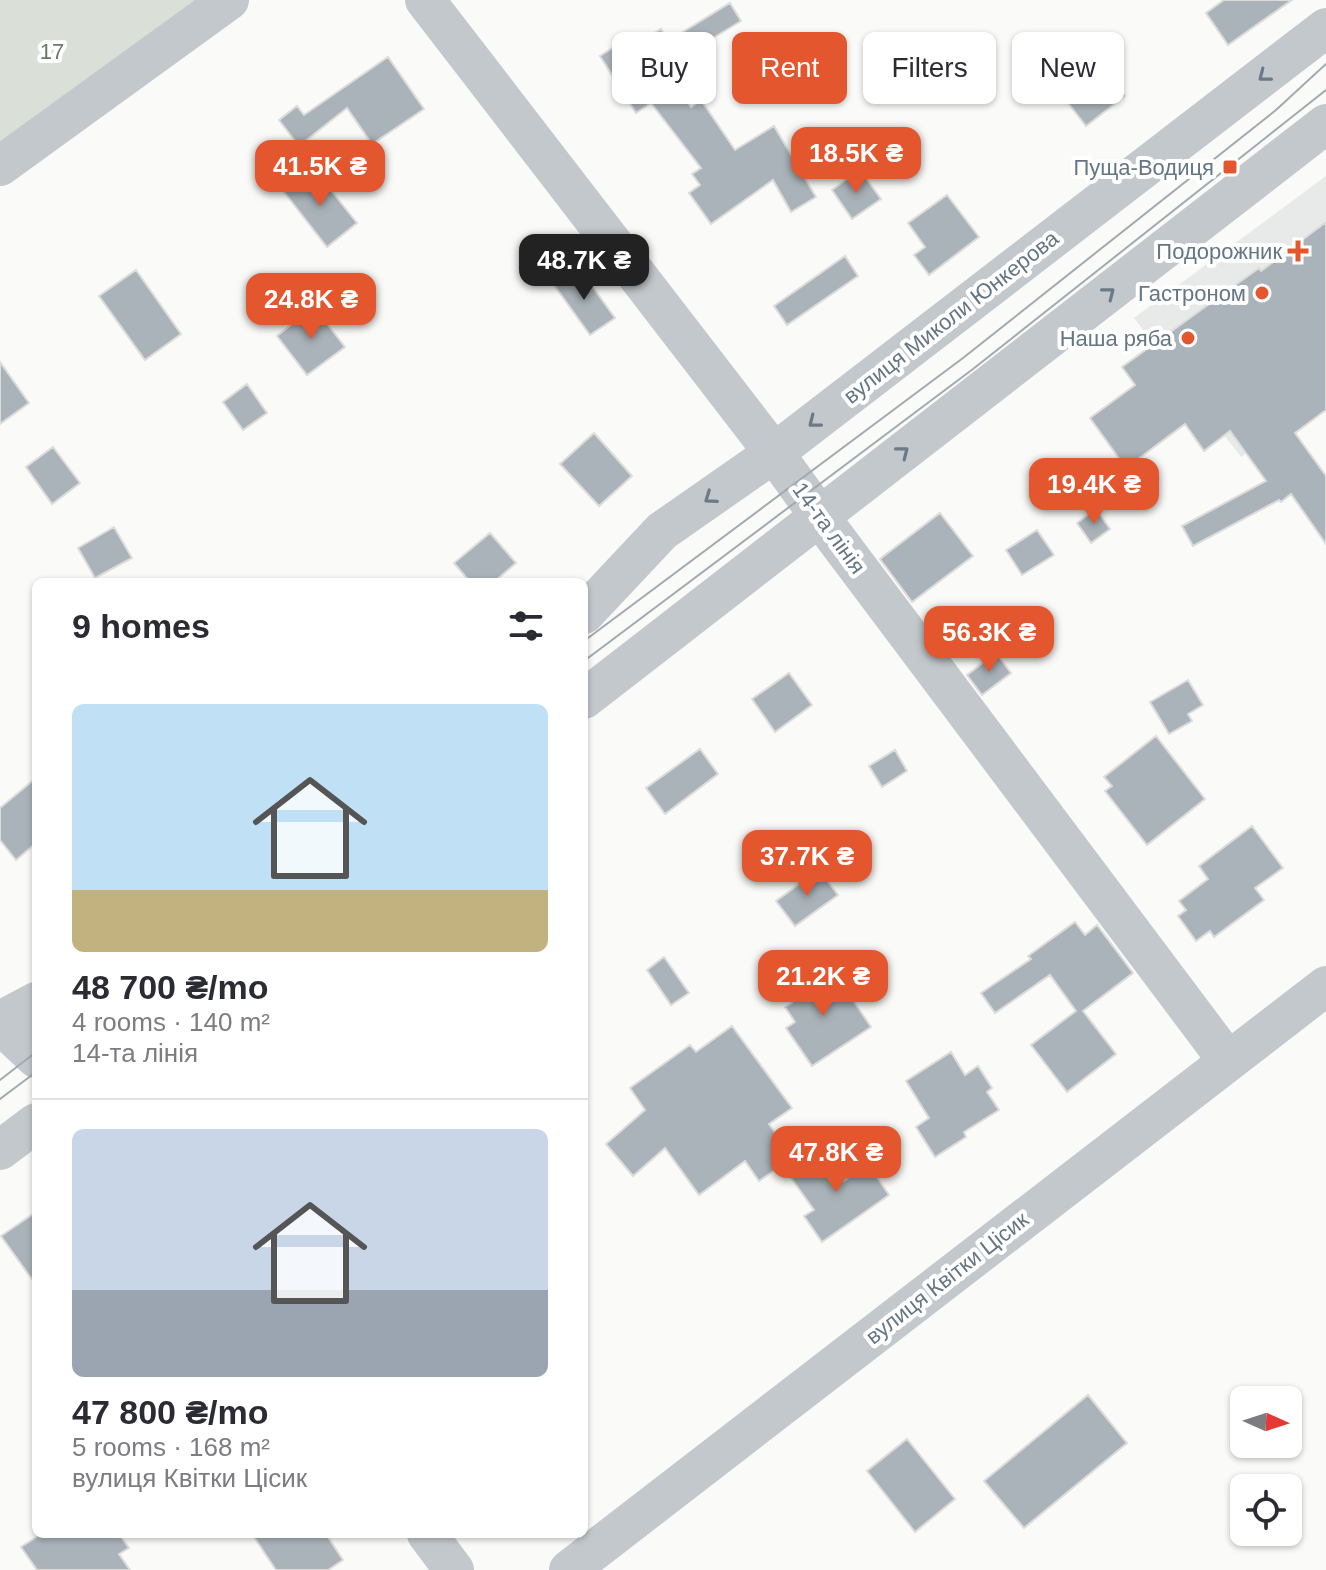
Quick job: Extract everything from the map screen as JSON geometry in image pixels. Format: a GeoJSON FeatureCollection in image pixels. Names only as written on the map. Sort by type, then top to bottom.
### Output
{"type":"FeatureCollection","features":[{"type":"Feature","properties":{"kind":"street"},"geometry":{"type":"LineString","coordinates":[[0,166],[229,0]]}},
{"type":"Feature","properties":{"kind":"street","name":"14-та лінія"},"geometry":{"type":"LineString","coordinates":[[425,0],[774,453],[1228,1061]]}},
{"type":"Feature","properties":{"kind":"street","name":"вулиця Миколи Юнкерова"},"geometry":{"type":"LineString","coordinates":[[588,610],[662,531],[774,453],[1326,28]]}},
{"type":"Feature","properties":{"kind":"street"},"geometry":{"type":"LineString","coordinates":[[588,696],[1326,124]]}},
{"type":"Feature","properties":{"kind":"street","name":"вулиця Квітки Цісик"},"geometry":{"type":"LineString","coordinates":[[569,1570],[1326,986]]}},
{"type":"Feature","properties":{"kind":"street"},"geometry":{"type":"LineString","coordinates":[[32,1004],[0,1023],[32,1054]]}},
{"type":"Feature","properties":{"kind":"street"},"geometry":{"type":"LineString","coordinates":[[0,1150],[32,1126]]}},
{"type":"Feature","properties":{"kind":"street"},"geometry":{"type":"LineString","coordinates":[[430,1538],[454,1570]]}},
{"type":"Feature","properties":{"kind":"shaded area"},"geometry":{"type":"Polygon","coordinates":[[[1326,176],[1326,392],[1241,457],[1134,318],[1326,176]]]}},
{"type":"Feature","properties":{"kind":"green space","name":"17"},"geometry":{"type":"Polygon","coordinates":[[[0,0],[206,0],[0,155],[0,0]]]}},
{"type":"Feature","properties":{"kind":"building"},"geometry":{"type":"Polygon","coordinates":[[[1224,0],[1292,0],[1228,45],[1206,13],[1224,0]]]}},
{"type":"Feature","properties":{"kind":"building"},"geometry":{"type":"Polygon","coordinates":[[[730,3],[741,21],[716,36],[716,32],[683,32],[730,3]]]}},
{"type":"Feature","properties":{"kind":"building"},"geometry":{"type":"Polygon","coordinates":[[[612,48],[612,75],[600,56],[612,48]]]}},
{"type":"Feature","properties":{"kind":"building"},"geometry":{"type":"Polygon","coordinates":[[[388,57],[424,109],[372,144],[347,108],[299,146],[279,120],[297,106],[304,115],[388,57]]]}},
{"type":"Feature","properties":{"kind":"building"},"geometry":{"type":"Polygon","coordinates":[[[630,104],[650,104],[636,113],[630,104]]]}},
{"type":"Feature","properties":{"kind":"building"},"geometry":{"type":"Polygon","coordinates":[[[652,104],[689,104],[691,107],[704,104],[735,150],[774,126],[816,197],[791,212],[773,180],[711,224],[689,193],[700,185],[692,174],[701,168],[652,104]]]}},
{"type":"Feature","properties":{"kind":"building"},"geometry":{"type":"Polygon","coordinates":[[[1069,104],[1115,104],[1086,126],[1069,104]]]}},
{"type":"Feature","properties":{"kind":"building"},"geometry":{"type":"Polygon","coordinates":[[[313,168],[357,223],[327,247],[284,192],[313,168]]]}},
{"type":"Feature","properties":{"kind":"building"},"geometry":{"type":"Polygon","coordinates":[[[860,170],[881,199],[852,219],[832,190],[860,170]]]}},
{"type":"Feature","properties":{"kind":"building"},"geometry":{"type":"Polygon","coordinates":[[[947,195],[979,237],[929,275],[914,255],[925,247],[908,223],[947,195]]]}},
{"type":"Feature","properties":{"kind":"building"},"geometry":{"type":"Polygon","coordinates":[[[1326,222],[1326,410],[1295,433],[1326,476],[1326,544],[1291,494],[1193,546],[1182,526],[1266,481],[1230,431],[1204,451],[1185,424],[1126,468],[1090,418],[1135,385],[1122,367],[1326,222]]]}},
{"type":"Feature","properties":{"kind":"building"},"geometry":{"type":"Polygon","coordinates":[[[845,256],[858,276],[787,325],[774,306],[845,256]]]}},
{"type":"Feature","properties":{"kind":"building"},"geometry":{"type":"Polygon","coordinates":[[[579,268],[615,318],[590,335],[554,285],[579,268]]]}},
{"type":"Feature","properties":{"kind":"building"},"geometry":{"type":"Polygon","coordinates":[[[136,270],[181,334],[145,360],[99,296],[136,270]]]}},
{"type":"Feature","properties":{"kind":"building"},"geometry":{"type":"Polygon","coordinates":[[[314,307],[345,347],[307,375],[277,336],[314,307]]]}},
{"type":"Feature","properties":{"kind":"building"},"geometry":{"type":"Polygon","coordinates":[[[0,362],[29,403],[0,424],[0,362]]]}},
{"type":"Feature","properties":{"kind":"building"},"geometry":{"type":"Polygon","coordinates":[[[247,384],[267,413],[243,430],[223,402],[247,384]]]}},
{"type":"Feature","properties":{"kind":"building"},"geometry":{"type":"Polygon","coordinates":[[[594,433],[632,476],[599,506],[560,464],[594,433]]]}},
{"type":"Feature","properties":{"kind":"building"},"geometry":{"type":"Polygon","coordinates":[[[53,447],[80,483],[52,504],[26,467],[53,447]]]}},
{"type":"Feature","properties":{"kind":"building"},"geometry":{"type":"Polygon","coordinates":[[[1096,509],[1110,529],[1091,543],[1077,523],[1096,509]]]}},
{"type":"Feature","properties":{"kind":"building"},"geometry":{"type":"Polygon","coordinates":[[[940,513],[973,556],[912,602],[880,559],[940,513]]]}},
{"type":"Feature","properties":{"kind":"building"},"geometry":{"type":"Polygon","coordinates":[[[114,527],[132,558],[95,578],[78,548],[114,527]]]}},
{"type":"Feature","properties":{"kind":"building"},"geometry":{"type":"Polygon","coordinates":[[[1037,530],[1054,555],[1022,575],[1006,550],[1037,530]]]}},
{"type":"Feature","properties":{"kind":"building"},"geometry":{"type":"Polygon","coordinates":[[[490,533],[516,563],[499,578],[467,578],[454,563],[490,533]]]}},
{"type":"Feature","properties":{"kind":"building"},"geometry":{"type":"Polygon","coordinates":[[[996,653],[1011,673],[982,695],[967,675],[996,653]]]}},
{"type":"Feature","properties":{"kind":"building"},"geometry":{"type":"Polygon","coordinates":[[[789,673],[812,705],[775,732],[752,699],[789,673]]]}},
{"type":"Feature","properties":{"kind":"building"},"geometry":{"type":"Polygon","coordinates":[[[1188,680],[1203,705],[1188,714],[1192,721],[1169,734],[1150,702],[1188,680]]]}},
{"type":"Feature","properties":{"kind":"building"},"geometry":{"type":"Polygon","coordinates":[[[1156,736],[1205,799],[1147,845],[1105,791],[1112,786],[1104,777],[1156,736]]]}},
{"type":"Feature","properties":{"kind":"building"},"geometry":{"type":"Polygon","coordinates":[[[700,749],[718,774],[665,814],[646,788],[700,749]]]}},
{"type":"Feature","properties":{"kind":"building"},"geometry":{"type":"Polygon","coordinates":[[[895,750],[907,771],[882,787],[869,766],[895,750]]]}},
{"type":"Feature","properties":{"kind":"building"},"geometry":{"type":"Polygon","coordinates":[[[32,781],[32,846],[16,860],[0,840],[0,808],[32,781]]]}},
{"type":"Feature","properties":{"kind":"building"},"geometry":{"type":"Polygon","coordinates":[[[1252,826],[1283,868],[1255,888],[1264,900],[1214,937],[1210,931],[1196,941],[1178,916],[1186,910],[1179,901],[1208,879],[1199,866],[1252,826]]]}},
{"type":"Feature","properties":{"kind":"building"},"geometry":{"type":"Polygon","coordinates":[[[819,870],[838,895],[795,926],[776,901],[819,870]]]}},
{"type":"Feature","properties":{"kind":"building"},"geometry":{"type":"Polygon","coordinates":[[[1075,922],[1085,935],[1097,925],[1133,973],[1083,1011],[1116,1054],[1067,1092],[1031,1045],[1076,1011],[1050,975],[995,1013],[981,993],[1031,959],[1028,956],[1075,922]]]}},
{"type":"Feature","properties":{"kind":"building"},"geometry":{"type":"Polygon","coordinates":[[[664,957],[689,993],[671,1005],[647,970],[664,957]]]}},
{"type":"Feature","properties":{"kind":"building"},"geometry":{"type":"Polygon","coordinates":[[[819,972],[827,985],[838,978],[871,1027],[812,1066],[786,1028],[795,1022],[785,1007],[792,1003],[786,993],[819,972]]]}},
{"type":"Feature","properties":{"kind":"building"},"geometry":{"type":"Polygon","coordinates":[[[732,1026],[792,1108],[769,1124],[792,1158],[759,1181],[745,1161],[699,1195],[665,1148],[633,1176],[606,1144],[645,1110],[630,1088],[690,1045],[696,1052],[732,1026]]]}},
{"type":"Feature","properties":{"kind":"building"},"geometry":{"type":"Polygon","coordinates":[[[951,1052],[965,1075],[978,1066],[992,1088],[987,1092],[999,1110],[964,1132],[966,1137],[935,1157],[916,1127],[929,1118],[906,1081],[951,1052]]]}},
{"type":"Feature","properties":{"kind":"building"},"geometry":{"type":"Polygon","coordinates":[[[823,1151],[844,1181],[868,1164],[889,1195],[822,1242],[804,1216],[814,1210],[789,1175],[823,1151]]]}},
{"type":"Feature","properties":{"kind":"building"},"geometry":{"type":"Polygon","coordinates":[[[32,1215],[32,1279],[1,1236],[32,1215]]]}},
{"type":"Feature","properties":{"kind":"building"},"geometry":{"type":"Polygon","coordinates":[[[1088,1395],[1127,1443],[1024,1528],[984,1481],[1088,1395]]]}},
{"type":"Feature","properties":{"kind":"building"},"geometry":{"type":"Polygon","coordinates":[[[907,1439],[955,1499],[915,1532],[867,1471],[907,1439]]]}},
{"type":"Feature","properties":{"kind":"building"},"geometry":{"type":"Polygon","coordinates":[[[35,1538],[122,1538],[129,1548],[119,1554],[130,1570],[37,1570],[21,1547],[35,1538]]]}},
{"type":"Feature","properties":{"kind":"building"},"geometry":{"type":"Polygon","coordinates":[[[255,1538],[329,1538],[343,1560],[328,1570],[276,1570],[255,1538]]]}},
{"type":"Feature","properties":{"kind":"tram line"},"geometry":{"type":"LineString","coordinates":[[588,638],[963,358],[1276,110],[1326,64]]}},
{"type":"Feature","properties":{"kind":"tram line"},"geometry":{"type":"LineString","coordinates":[[588,658],[973,369],[1326,90]]}},
{"type":"Feature","properties":{"kind":"tram line"},"geometry":{"type":"LineString","coordinates":[[0,1080],[32,1055]]}},
{"type":"Feature","properties":{"kind":"tram line"},"geometry":{"type":"LineString","coordinates":[[0,1099],[32,1075]]}},
{"type":"Feature","properties":{"kind":"place","name":"Пуща-Водиця"},"geometry":{"type":"Point","coordinates":[1230,167]}},
{"type":"Feature","properties":{"kind":"place","name":"Подорожник"},"geometry":{"type":"Point","coordinates":[1298,251]}},
{"type":"Feature","properties":{"kind":"place","name":"Гастроном"},"geometry":{"type":"Point","coordinates":[1262,293]}},
{"type":"Feature","properties":{"kind":"place","name":"Наша ряба"},"geometry":{"type":"Point","coordinates":[1188,338]}}]}
